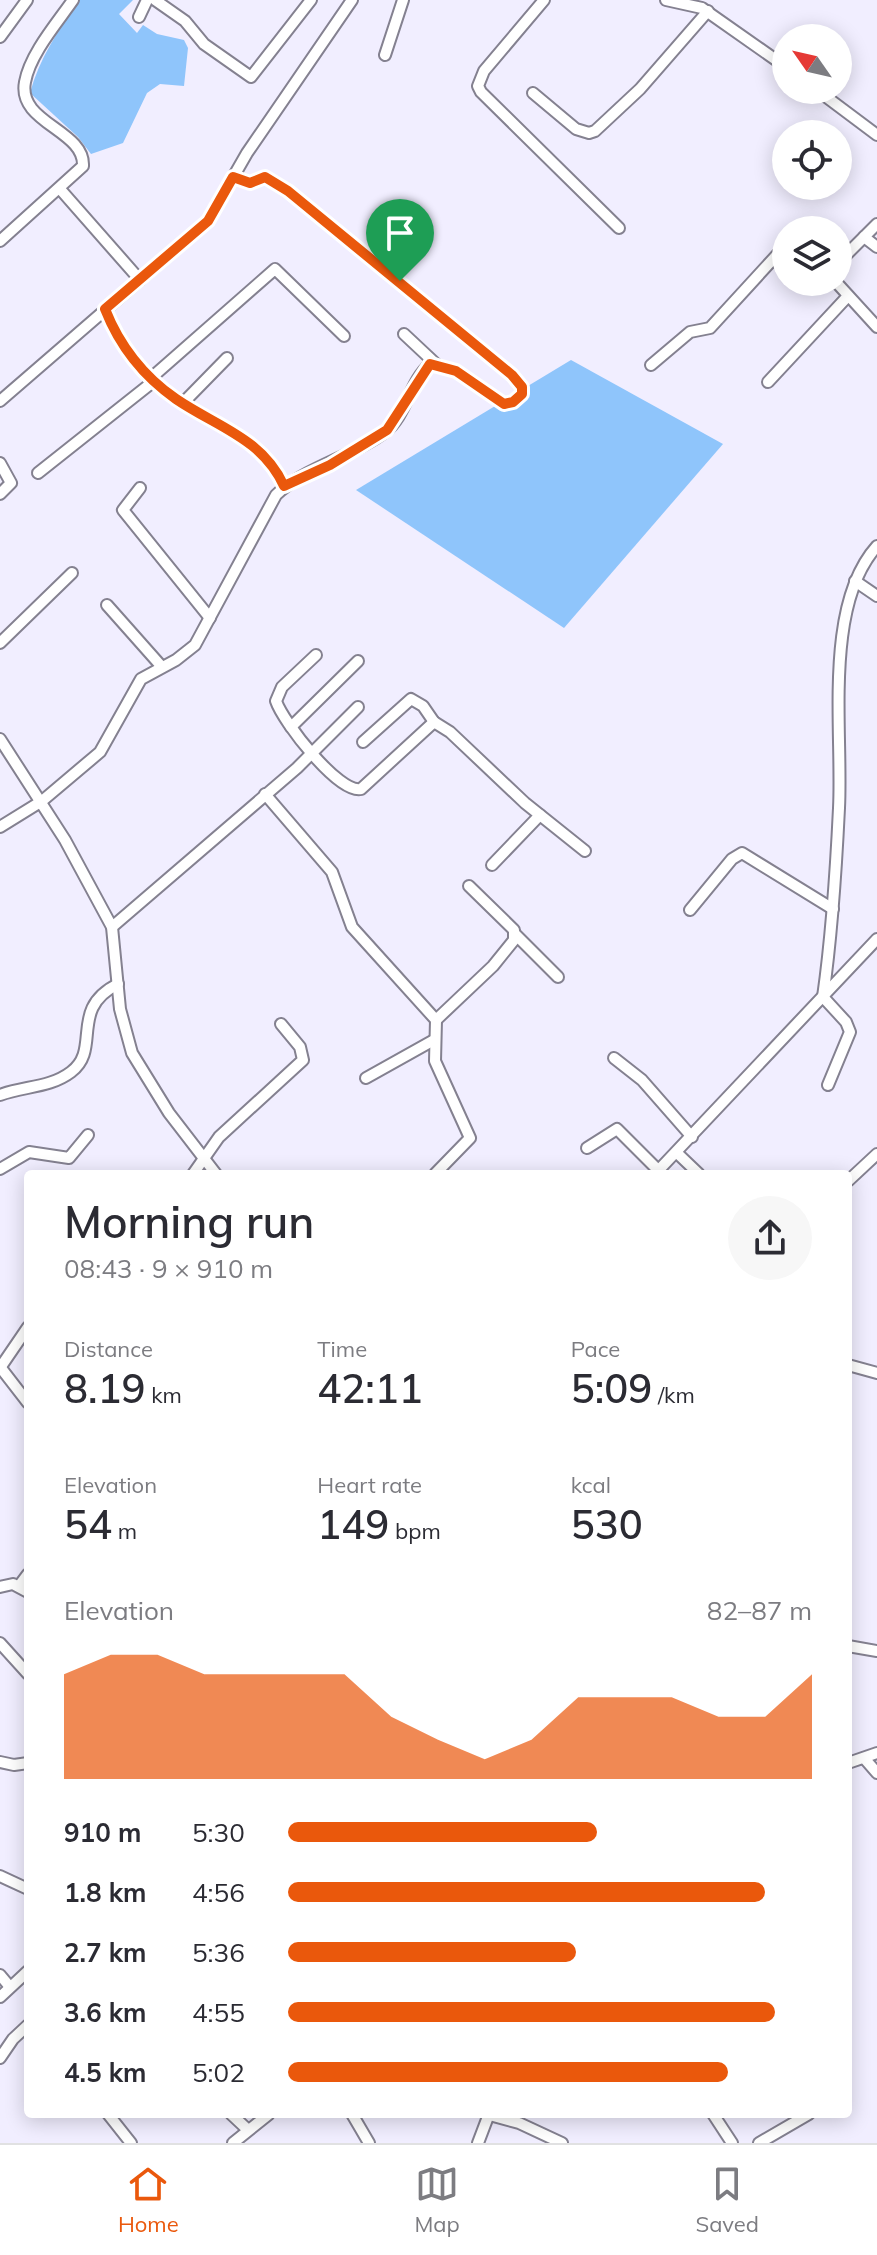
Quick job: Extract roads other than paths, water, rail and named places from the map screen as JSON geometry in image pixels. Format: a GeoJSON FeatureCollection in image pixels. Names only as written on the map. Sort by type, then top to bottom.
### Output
{"type":"FeatureCollection","features":[{"type":"Feature","properties":{"kind":"street"},"geometry":{"type":"LineString","coordinates":[[0,37],[27,0]]}},
{"type":"Feature","properties":{"kind":"street"},"geometry":{"type":"LineString","coordinates":[[0,241],[79,173],[82,156],[41,119],[23,87],[35,59],[73,0]]}},
{"type":"Feature","properties":{"kind":"street"},"geometry":{"type":"LineString","coordinates":[[139,17],[147,0]]}},
{"type":"Feature","properties":{"kind":"street"},"geometry":{"type":"LineString","coordinates":[[155,0],[185,21],[204,44],[251,77],[311,0]]}},
{"type":"Feature","properties":{"kind":"street"},"geometry":{"type":"LineString","coordinates":[[0,401],[208,221],[233,177],[352,0]]}},
{"type":"Feature","properties":{"kind":"street"},"geometry":{"type":"LineString","coordinates":[[385,55],[403,0]]}},
{"type":"Feature","properties":{"kind":"street"},"geometry":{"type":"LineString","coordinates":[[544,0],[484,71],[478,86],[619,228]]}},
{"type":"Feature","properties":{"kind":"street"},"geometry":{"type":"LineString","coordinates":[[666,0],[708,11],[772,57]]}},
{"type":"Feature","properties":{"kind":"street"},"geometry":{"type":"LineString","coordinates":[[533,93],[576,129],[589,133],[595,131],[650,79],[708,11]]}},
{"type":"Feature","properties":{"kind":"street"},"geometry":{"type":"LineString","coordinates":[[836,104],[877,135]]}},
{"type":"Feature","properties":{"kind":"street"},"geometry":{"type":"LineString","coordinates":[[233,177],[250,183],[265,177],[288,191],[512,375],[522,387],[522,394],[513,402],[504,404],[456,371],[436,364],[404,334]]}},
{"type":"Feature","properties":{"kind":"street"},"geometry":{"type":"LineString","coordinates":[[60,189],[140,280]]}},
{"type":"Feature","properties":{"kind":"street"},"geometry":{"type":"LineString","coordinates":[[852,249],[877,224]]}},
{"type":"Feature","properties":{"kind":"street"},"geometry":{"type":"LineString","coordinates":[[864,237],[877,247]]}},
{"type":"Feature","properties":{"kind":"street"},"geometry":{"type":"LineString","coordinates":[[651,365],[690,332],[710,328],[772,260]]}},
{"type":"Feature","properties":{"kind":"street"},"geometry":{"type":"LineString","coordinates":[[38,473],[153,380],[271,270],[287,278],[344,336]]}},
{"type":"Feature","properties":{"kind":"street"},"geometry":{"type":"LineString","coordinates":[[768,382],[848,296],[877,327]]}},
{"type":"Feature","properties":{"kind":"street"},"geometry":{"type":"LineString","coordinates":[[105,309],[131,358],[153,380],[183,403],[246,439],[286,485]]}},
{"type":"Feature","properties":{"kind":"street"},"geometry":{"type":"LineString","coordinates":[[183,403],[227,358]]}},
{"type":"Feature","properties":{"kind":"street"},"geometry":{"type":"LineString","coordinates":[[0,827],[42,801],[100,752],[141,679],[195,645],[270,505],[286,485],[312,474],[387,430],[425,369],[436,364]]}},
{"type":"Feature","properties":{"kind":"street"},"geometry":{"type":"LineString","coordinates":[[0,463],[11,483],[0,494]]}},
{"type":"Feature","properties":{"kind":"street"},"geometry":{"type":"LineString","coordinates":[[140,488],[123,510],[210,618]]}},
{"type":"Feature","properties":{"kind":"street"},"geometry":{"type":"LineString","coordinates":[[828,1085],[850,1032],[846,1022],[823,997],[833,909],[842,653],[855,581],[877,546]]}},
{"type":"Feature","properties":{"kind":"street"},"geometry":{"type":"LineString","coordinates":[[0,643],[72,573]]}},
{"type":"Feature","properties":{"kind":"street"},"geometry":{"type":"LineString","coordinates":[[855,581],[877,596]]}},
{"type":"Feature","properties":{"kind":"street"},"geometry":{"type":"LineString","coordinates":[[107,605],[162,667]]}},
{"type":"Feature","properties":{"kind":"street"},"geometry":{"type":"LineString","coordinates":[[316,655],[277,695],[278,708],[312,754],[348,787],[357,791],[434,722]]}},
{"type":"Feature","properties":{"kind":"street"},"geometry":{"type":"LineString","coordinates":[[291,727],[358,661]]}},
{"type":"Feature","properties":{"kind":"street"},"geometry":{"type":"LineString","coordinates":[[363,742],[411,699],[423,706],[434,722],[450,732],[540,815],[585,851]]}},
{"type":"Feature","properties":{"kind":"street"},"geometry":{"type":"LineString","coordinates":[[112,927],[312,754],[358,707]]}},
{"type":"Feature","properties":{"kind":"street"},"geometry":{"type":"LineString","coordinates":[[0,739],[42,801],[112,927],[125,1035],[132,1053],[212,1170]]}},
{"type":"Feature","properties":{"kind":"street"},"geometry":{"type":"LineString","coordinates":[[265,794],[332,872],[352,927],[436,1020]]}},
{"type":"Feature","properties":{"kind":"street"},"geometry":{"type":"LineString","coordinates":[[492,865],[540,815]]}},
{"type":"Feature","properties":{"kind":"street"},"geometry":{"type":"LineString","coordinates":[[690,910],[732,859],[742,853],[833,909]]}},
{"type":"Feature","properties":{"kind":"street"},"geometry":{"type":"LineString","coordinates":[[469,886],[558,977]]}},
{"type":"Feature","properties":{"kind":"street"},"geometry":{"type":"LineString","coordinates":[[439,1170],[470,1138],[435,1061],[436,1020],[493,966],[515,934]]}},
{"type":"Feature","properties":{"kind":"street"},"geometry":{"type":"LineString","coordinates":[[659,1170],[877,939]]}},
{"type":"Feature","properties":{"kind":"street"},"geometry":{"type":"LineString","coordinates":[[0,1095],[55,1082],[76,1069],[86,1055],[87,1018],[101,995],[118,984]]}},
{"type":"Feature","properties":{"kind":"street"},"geometry":{"type":"LineString","coordinates":[[195,1170],[240,1115],[303,1060],[300,1047],[281,1024]]}},
{"type":"Feature","properties":{"kind":"street"},"geometry":{"type":"LineString","coordinates":[[366,1078],[434,1040]]}},
{"type":"Feature","properties":{"kind":"street"},"geometry":{"type":"LineString","coordinates":[[614,1058],[642,1080],[692,1137]]}},
{"type":"Feature","properties":{"kind":"street"},"geometry":{"type":"LineString","coordinates":[[587,1148],[617,1129],[655,1170]]}},
{"type":"Feature","properties":{"kind":"street"},"geometry":{"type":"LineString","coordinates":[[0,1169],[29,1152],[69,1158],[88,1135]]}},
{"type":"Feature","properties":{"kind":"street"},"geometry":{"type":"LineString","coordinates":[[677,1153],[695,1170]]}},
{"type":"Feature","properties":{"kind":"street"},"geometry":{"type":"LineString","coordinates":[[852,1177],[877,1154]]}},
{"type":"Feature","properties":{"kind":"street"},"geometry":{"type":"LineString","coordinates":[[24,1333],[0,1368],[24,1398]]}},
{"type":"Feature","properties":{"kind":"street"},"geometry":{"type":"LineString","coordinates":[[852,1366],[877,1373]]}},
{"type":"Feature","properties":{"kind":"street"},"geometry":{"type":"LineString","coordinates":[[0,1587],[24,1589]]}},
{"type":"Feature","properties":{"kind":"street"},"geometry":{"type":"LineString","coordinates":[[0,1643],[5,1658],[24,1671]]}},
{"type":"Feature","properties":{"kind":"street"},"geometry":{"type":"LineString","coordinates":[[852,1647],[877,1651]]}},
{"type":"Feature","properties":{"kind":"street"},"geometry":{"type":"LineString","coordinates":[[852,1762],[877,1753]]}},
{"type":"Feature","properties":{"kind":"street"},"geometry":{"type":"LineString","coordinates":[[864,1758],[877,1773]]}},
{"type":"Feature","properties":{"kind":"street"},"geometry":{"type":"LineString","coordinates":[[0,1762],[24,1763]]}},
{"type":"Feature","properties":{"kind":"street"},"geometry":{"type":"LineString","coordinates":[[0,1876],[24,1887]]}},
{"type":"Feature","properties":{"kind":"street"},"geometry":{"type":"LineString","coordinates":[[0,1975],[10,1987]]}},
{"type":"Feature","properties":{"kind":"street"},"geometry":{"type":"LineString","coordinates":[[0,1997],[24,1975]]}},
{"type":"Feature","properties":{"kind":"street"},"geometry":{"type":"LineString","coordinates":[[0,2058],[24,2030]]}},
{"type":"Feature","properties":{"kind":"street"},"geometry":{"type":"LineString","coordinates":[[111,2118],[131,2143]]}},
{"type":"Feature","properties":{"kind":"street"},"geometry":{"type":"LineString","coordinates":[[235,2118],[247,2129]]}},
{"type":"Feature","properties":{"kind":"street"},"geometry":{"type":"LineString","coordinates":[[233,2143],[263,2118]]}},
{"type":"Feature","properties":{"kind":"street"},"geometry":{"type":"LineString","coordinates":[[354,2118],[369,2143]]}},
{"type":"Feature","properties":{"kind":"street"},"geometry":{"type":"LineString","coordinates":[[478,2143],[487,2118]]}},
{"type":"Feature","properties":{"kind":"street"},"geometry":{"type":"LineString","coordinates":[[502,2118],[562,2143]]}},
{"type":"Feature","properties":{"kind":"street"},"geometry":{"type":"LineString","coordinates":[[716,2118],[732,2143]]}},
{"type":"Feature","properties":{"kind":"street"},"geometry":{"type":"LineString","coordinates":[[759,2143],[802,2118]]}},
{"type":"Feature","properties":{"kind":"water"},"geometry":{"type":"Polygon","coordinates":[[[79,0],[133,0],[119,14],[137,33],[143,25],[157,34],[184,40],[188,48],[184,86],[160,84],[147,93],[123,143],[91,154],[78,137],[30,93],[44,56],[79,0]]]}},
{"type":"Feature","properties":{"kind":"water"},"geometry":{"type":"Polygon","coordinates":[[[571,360],[723,444],[564,628],[356,490],[571,360]]]}}]}
